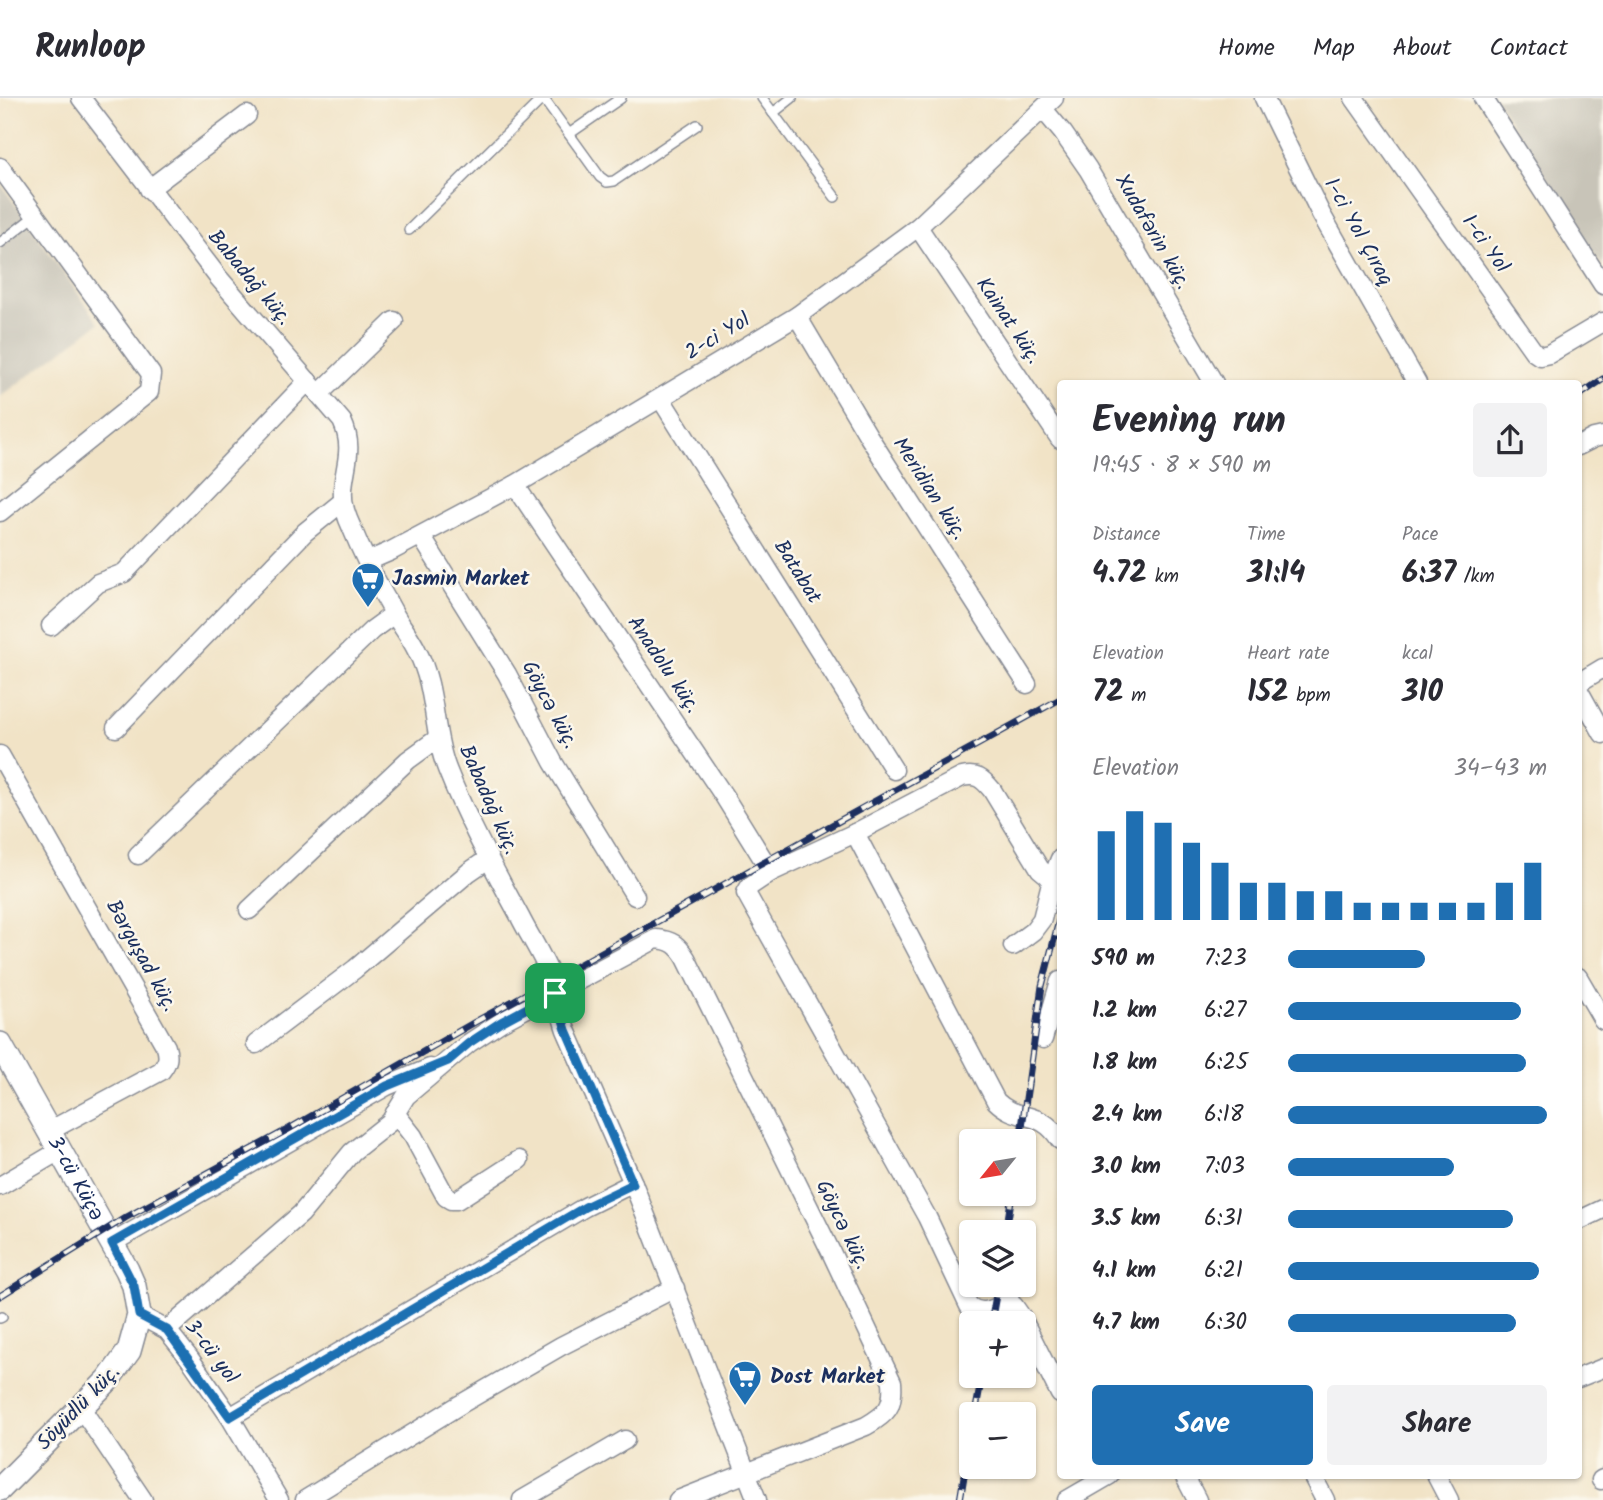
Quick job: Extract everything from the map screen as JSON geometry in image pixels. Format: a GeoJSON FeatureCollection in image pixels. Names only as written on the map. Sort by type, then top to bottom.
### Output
{"type":"FeatureCollection","features":[{"type":"Feature","properties":{"kind":"street","name":"Babadağ küç."},"geometry":{"type":"LineString","coordinates":[[81,98],[149,189],[250,315],[342,421],[350,447],[343,477],[342,502],[394,614],[418,651],[426,671],[435,708],[437,739],[447,769],[488,859],[547,969],[566,1030],[633,1184],[757,1500]]}},
{"type":"Feature","properties":{"kind":"street","name":"1-ci Yol Çıraq"},"geometry":{"type":"LineString","coordinates":[[1264,98],[1321,214],[1415,380]]}},
{"type":"Feature","properties":{"kind":"street","name":"1-ci Yol"},"geometry":{"type":"LineString","coordinates":[[1354,98],[1534,352],[1540,356],[1549,354],[1603,323]]}},
{"type":"Feature","properties":{"kind":"street"},"geometry":{"type":"LineString","coordinates":[[1483,98],[1603,285]]}},
{"type":"Feature","properties":{"kind":"street","name":"2-ci Yol"},"geometry":{"type":"LineString","coordinates":[[368,561],[421,536],[515,485],[797,316],[918,227],[1048,104]]}},
{"type":"Feature","properties":{"kind":"street","name":"Xudafərin küç."},"geometry":{"type":"LineString","coordinates":[[1048,104],[1212,380]]}},
{"type":"Feature","properties":{"kind":"street"},"geometry":{"type":"LineString","coordinates":[[149,189],[247,115]]}},
{"type":"Feature","properties":{"kind":"street"},"geometry":{"type":"LineString","coordinates":[[0,167],[151,374],[149,392],[0,512]]}},
{"type":"Feature","properties":{"kind":"street","name":"Kainat küç."},"geometry":{"type":"LineString","coordinates":[[918,227],[1057,435]]}},
{"type":"Feature","properties":{"kind":"street","name":"Meridian küç."},"geometry":{"type":"LineString","coordinates":[[797,316],[869,437],[1027,684]]}},
{"type":"Feature","properties":{"kind":"street"},"geometry":{"type":"LineString","coordinates":[[51,626],[98,583],[124,573],[314,388],[394,321]]}},
{"type":"Feature","properties":{"kind":"street","name":"Batabat"},"geometry":{"type":"LineString","coordinates":[[661,398],[894,770]]}},
{"type":"Feature","properties":{"kind":"street"},"geometry":{"type":"LineString","coordinates":[[1582,444],[1603,436]]}},
{"type":"Feature","properties":{"kind":"street","name":"Anadolu küç."},"geometry":{"type":"LineString","coordinates":[[515,485],[724,796],[771,872]]}},
{"type":"Feature","properties":{"kind":"street"},"geometry":{"type":"LineString","coordinates":[[116,728],[305,532],[342,502]]}},
{"type":"Feature","properties":{"kind":"street","name":"Göycə küç."},"geometry":{"type":"LineString","coordinates":[[421,536],[507,674],[553,762],[635,896]]}},
{"type":"Feature","properties":{"kind":"street"},"geometry":{"type":"LineString","coordinates":[[138,855],[372,630],[394,614]]}},
{"type":"Feature","properties":{"kind":"street"},"geometry":{"type":"LineString","coordinates":[[1582,681],[1603,668]]}},
{"type":"Feature","properties":{"kind":"street"},"geometry":{"type":"LineString","coordinates":[[1582,696],[1603,734]]}},
{"type":"Feature","properties":{"kind":"street"},"geometry":{"type":"LineString","coordinates":[[249,910],[408,760],[437,739]]}},
{"type":"Feature","properties":{"kind":"street","name":"Bərguşad küç."},"geometry":{"type":"LineString","coordinates":[[0,755],[166,1047],[168,1056],[167,1064],[161,1071],[54,1141]]}},
{"type":"Feature","properties":{"kind":"street"},"geometry":{"type":"LineString","coordinates":[[959,1286],[920,1206],[746,893],[750,886],[771,872],[855,833],[962,777],[975,775],[983,779],[992,790],[1040,869],[1052,879]]}},
{"type":"Feature","properties":{"kind":"street"},"geometry":{"type":"LineString","coordinates":[[855,833],[996,1101],[1003,1108],[1046,1122],[1057,1136]]}},
{"type":"Feature","properties":{"kind":"street"},"geometry":{"type":"LineString","coordinates":[[256,1044],[355,969],[468,872],[488,859]]}},
{"type":"Feature","properties":{"kind":"street"},"geometry":{"type":"LineString","coordinates":[[1013,946],[1033,931],[1042,919],[1057,866]]}},
{"type":"Feature","properties":{"kind":"street","name":"Göycə küç."},"geometry":{"type":"LineString","coordinates":[[555,993],[656,939],[668,940],[678,947],[686,958],[831,1252],[892,1382],[893,1398],[878,1419],[678,1500]]}},
{"type":"Feature","properties":{"kind":"street"},"geometry":{"type":"LineString","coordinates":[[1582,984],[1603,1020]]}},
{"type":"Feature","properties":{"kind":"street"},"geometry":{"type":"LineString","coordinates":[[1043,1039],[1057,991]]}},
{"type":"Feature","properties":{"kind":"street"},"geometry":{"type":"LineString","coordinates":[[167,1330],[301,1214],[352,1152],[390,1122],[406,1096],[469,1043],[555,993]]}},
{"type":"Feature","properties":{"kind":"street","name":"3-cü Küçə"},"geometry":{"type":"LineString","coordinates":[[3,1058],[112,1243],[134,1286],[139,1315]]}},
{"type":"Feature","properties":{"kind":"street"},"geometry":{"type":"LineString","coordinates":[[112,1243],[387,1086],[448,1061]]}},
{"type":"Feature","properties":{"kind":"street"},"geometry":{"type":"LineString","coordinates":[[395,1113],[413,1136],[446,1197],[451,1200],[457,1200],[519,1160]]}},
{"type":"Feature","properties":{"kind":"street"},"geometry":{"type":"LineString","coordinates":[[0,1186],[54,1141]]}},
{"type":"Feature","properties":{"kind":"street"},"geometry":{"type":"LineString","coordinates":[[230,1417],[585,1207],[633,1184]]}},
{"type":"Feature","properties":{"kind":"street"},"geometry":{"type":"LineString","coordinates":[[1582,1219],[1603,1209]]}},
{"type":"Feature","properties":{"kind":"street"},"geometry":{"type":"LineString","coordinates":[[305,1500],[561,1346],[675,1288]]}},
{"type":"Feature","properties":{"kind":"street"},"geometry":{"type":"LineString","coordinates":[[965,1297],[969,1306],[983,1312],[1004,1297]]}},
{"type":"Feature","properties":{"kind":"street"},"geometry":{"type":"LineString","coordinates":[[1011,1297],[1057,1389]]}},
{"type":"Feature","properties":{"kind":"street","name":"3-cü yol"},"geometry":{"type":"LineString","coordinates":[[139,1315],[167,1330],[230,1417],[279,1500]]}},
{"type":"Feature","properties":{"kind":"street","name":"Söyüdlü küç."},"geometry":{"type":"LineString","coordinates":[[0,1489],[121,1364],[135,1336],[139,1315]]}},
{"type":"Feature","properties":{"kind":"street"},"geometry":{"type":"LineString","coordinates":[[1582,1376],[1603,1368]]}},
{"type":"Feature","properties":{"kind":"street"},"geometry":{"type":"LineString","coordinates":[[81,1408],[143,1500]]}},
{"type":"Feature","properties":{"kind":"street"},"geometry":{"type":"LineString","coordinates":[[522,1500],[625,1440]]}},
{"type":"Feature","properties":{"kind":"street"},"geometry":{"type":"LineString","coordinates":[[1068,1500],[1103,1479]]}},
{"type":"Feature","properties":{"kind":"street"},"geometry":{"type":"LineString","coordinates":[[1186,1479],[1198,1500]]}},
{"type":"Feature","properties":{"kind":"street"},"geometry":{"type":"LineString","coordinates":[[1314,1479],[1325,1500]]}},
{"type":"Feature","properties":{"kind":"street"},"geometry":{"type":"LineString","coordinates":[[1438,1479],[1449,1500]]}},
{"type":"Feature","properties":{"kind":"lane"},"geometry":{"type":"LineString","coordinates":[[409,230],[543,98],[600,177],[607,182],[614,181],[697,125]]}},
{"type":"Feature","properties":{"kind":"lane"},"geometry":{"type":"LineString","coordinates":[[569,134],[621,98]]}},
{"type":"Feature","properties":{"kind":"lane"},"geometry":{"type":"LineString","coordinates":[[762,98],[835,197]]}},
{"type":"Feature","properties":{"kind":"lane"},"geometry":{"type":"LineString","coordinates":[[773,113],[792,98]]}},
{"type":"Feature","properties":{"kind":"lane"},"geometry":{"type":"LineString","coordinates":[[0,243],[36,215]]}},
{"type":"Feature","properties":{"kind":"shaded area"},"geometry":{"type":"Polygon","coordinates":[[[1496,98],[1603,98],[1603,267],[1496,98]]]}},
{"type":"Feature","properties":{"kind":"shaded area"},"geometry":{"type":"Polygon","coordinates":[[[0,183],[99,323],[0,397],[0,183]]]}},
{"type":"Feature","properties":{"kind":"railway"},"geometry":{"type":"LineString","coordinates":[[1582,393],[1603,379]]}},
{"type":"Feature","properties":{"kind":"railway"},"geometry":{"type":"LineString","coordinates":[[0,1296],[125,1218],[1057,701]]}},
{"type":"Feature","properties":{"kind":"railway"},"geometry":{"type":"LineString","coordinates":[[1022,1129],[1042,986],[1057,928]]}},
{"type":"Feature","properties":{"kind":"railway"},"geometry":{"type":"LineString","coordinates":[[1008,1220],[1010,1206]]}},
{"type":"Feature","properties":{"kind":"railway"},"geometry":{"type":"LineString","coordinates":[[993,1311],[996,1297]]}},
{"type":"Feature","properties":{"kind":"railway"},"geometry":{"type":"LineString","coordinates":[[977,1402],[980,1388]]}},
{"type":"Feature","properties":{"kind":"railway"},"geometry":{"type":"LineString","coordinates":[[960,1500],[964,1479]]}},
{"type":"Feature","properties":{"kind":"place","name":"Jasmin Market"},"geometry":{"type":"Point","coordinates":[368,609]}},
{"type":"Feature","properties":{"kind":"place","name":"Dost Market"},"geometry":{"type":"Point","coordinates":[745,1407]}},
{"type":"Feature","properties":{"kind":"route"},"geometry":{"type":"LineString","coordinates":[[555,993],[566,1030],[633,1184],[585,1207],[230,1417],[167,1330],[139,1315],[134,1286],[112,1243],[387,1086],[448,1061],[501,1022],[555,993]]}}]}
